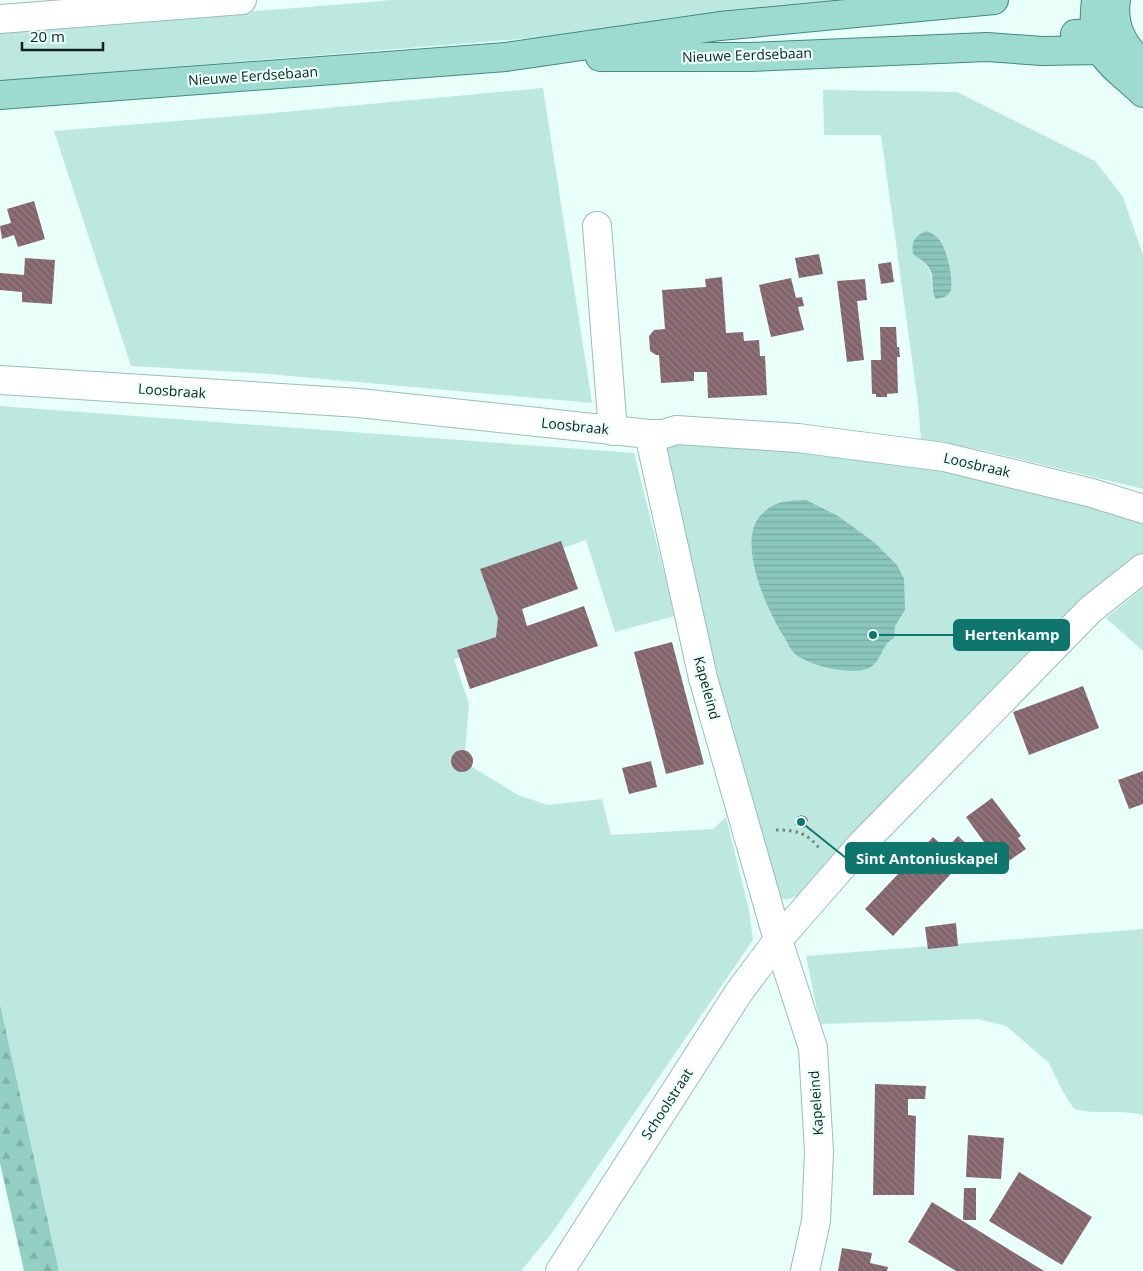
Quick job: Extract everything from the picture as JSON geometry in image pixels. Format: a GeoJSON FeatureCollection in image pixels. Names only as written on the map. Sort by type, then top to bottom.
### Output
{"type":"FeatureCollection","features":[{"type":"Feature","properties":{"kind":"main road","name":"Nieuwe Eerdsebaan"},"geometry":{"type":"LineString","coordinates":[[0,95],[506,56],[867,6],[994,0]]}},
{"type":"Feature","properties":{"kind":"main road"},"geometry":{"type":"LineString","coordinates":[[1096,0],[1094,22],[1106,40],[1128,48],[1140,81]]}},
{"type":"Feature","properties":{"kind":"main road"},"geometry":{"type":"LineString","coordinates":[[1106,40],[1116,22],[1116,0]]}},
{"type":"Feature","properties":{"kind":"main road","name":"Nieuwe Eerdsebaan"},"geometry":{"type":"LineString","coordinates":[[506,56],[750,57],[987,47],[1038,35],[1106,40]]}},
{"type":"Feature","properties":{"kind":"street"},"geometry":{"type":"LineString","coordinates":[[0,19],[242,0]]}},
{"type":"Feature","properties":{"kind":"street"},"geometry":{"type":"LineString","coordinates":[[597,226],[612,430]]}},
{"type":"Feature","properties":{"kind":"street","name":"Loosbraak"},"geometry":{"type":"LineString","coordinates":[[0,380],[359,403],[650,434],[664,434],[676,430],[798,438],[944,457],[1092,493],[1143,509]]}},
{"type":"Feature","properties":{"kind":"street","name":"Kapeleind"},"geometry":{"type":"LineString","coordinates":[[650,434],[703,678],[778,940],[813,1048],[819,1152],[816,1221],[805,1271]]}},
{"type":"Feature","properties":{"kind":"street"},"geometry":{"type":"LineString","coordinates":[[778,940],[860,846],[1090,610],[1143,568]]}},
{"type":"Feature","properties":{"kind":"street","name":"Schoolstraat"},"geometry":{"type":"LineString","coordinates":[[560,1271],[739,992],[778,940]]}},
{"type":"Feature","properties":{"kind":"path"},"geometry":{"type":"LineString","coordinates":[[750,840],[773,830],[786,830],[805,834],[819,848],[834,875]]}},
{"type":"Feature","properties":{"kind":"shaded area"},"geometry":{"type":"Polygon","coordinates":[[[394,0],[840,0],[844,6],[606,32],[0,81],[0,32],[394,0]]]}},
{"type":"Feature","properties":{"kind":"shaded area"},"geometry":{"type":"Polygon","coordinates":[[[543,88],[592,403],[257,373],[131,366],[54,131],[543,88]]]}},
{"type":"Feature","properties":{"kind":"shaded area"},"geometry":{"type":"Polygon","coordinates":[[[823,90],[957,92],[1095,161],[1123,197],[1143,255],[1143,489],[982,450],[921,439],[918,403],[881,135],[824,135],[823,90]],[[913,254],[927,266],[931,274],[932,292],[949,267],[913,254]]]}},
{"type":"Feature","properties":{"kind":"shaded area"},"geometry":{"type":"Polygon","coordinates":[[[927,231],[936,236],[941,242],[951,272],[950,292],[942,298],[936,299],[934,295],[929,268],[913,254],[913,242],[919,234],[927,231]]]}},
{"type":"Feature","properties":{"kind":"shaded area"},"geometry":{"type":"Polygon","coordinates":[[[0,406],[634,453],[675,616],[615,632],[586,540],[495,572],[517,639],[454,659],[469,704],[464,762],[518,795],[548,805],[602,799],[611,835],[713,829],[726,817],[749,910],[753,940],[552,1233],[521,1271],[59,1271],[0,1004],[0,406]]]}},
{"type":"Feature","properties":{"kind":"shaded area"},"geometry":{"type":"Polygon","coordinates":[[[678,438],[914,466],[1125,507],[1143,514],[1143,556],[1049,636],[798,895],[782,899],[772,894],[662,466],[666,443],[678,438]]]}},
{"type":"Feature","properties":{"kind":"shaded area"},"geometry":{"type":"Polygon","coordinates":[[[806,500],[838,516],[875,543],[897,565],[904,579],[905,610],[895,626],[894,638],[886,645],[876,662],[867,669],[850,671],[829,668],[809,662],[794,653],[771,614],[757,578],[752,542],[754,527],[761,515],[771,506],[782,502],[806,500]]]}},
{"type":"Feature","properties":{"kind":"shaded area"},"geometry":{"type":"Polygon","coordinates":[[[1143,588],[1143,651],[1106,618],[1143,588]]]}},
{"type":"Feature","properties":{"kind":"shaded area"},"geometry":{"type":"Polygon","coordinates":[[[1143,929],[1143,1115],[1126,1112],[1091,1112],[1074,1109],[1049,1063],[1006,1026],[978,1019],[820,1024],[806,956],[1143,929]]]}},
{"type":"Feature","properties":{"kind":"green space"},"geometry":{"type":"Polygon","coordinates":[[[0,1004],[59,1271],[24,1271],[0,1163],[0,1004]]]}},
{"type":"Feature","properties":{"kind":"building"},"geometry":{"type":"Polygon","coordinates":[[[34,201],[45,239],[18,247],[14,235],[2,239],[0,226],[11,223],[7,209],[34,201]]]}},
{"type":"Feature","properties":{"kind":"building"},"geometry":{"type":"Polygon","coordinates":[[[819,254],[823,274],[799,278],[795,258],[819,254]]]}},
{"type":"Feature","properties":{"kind":"building"},"geometry":{"type":"Polygon","coordinates":[[[25,258],[55,260],[52,304],[22,302],[22,292],[0,290],[0,273],[24,275],[25,258]]]}},
{"type":"Feature","properties":{"kind":"building"},"geometry":{"type":"Polygon","coordinates":[[[891,262],[894,282],[881,284],[878,264],[891,262]]]}},
{"type":"Feature","properties":{"kind":"building"},"geometry":{"type":"Polygon","coordinates":[[[722,277],[726,333],[743,332],[744,341],[759,340],[760,356],[765,356],[767,395],[708,398],[707,372],[694,372],[694,381],[661,383],[659,355],[650,351],[649,336],[654,330],[665,329],[662,290],[706,287],[705,279],[722,277]]]}},
{"type":"Feature","properties":{"kind":"building"},"geometry":{"type":"Polygon","coordinates":[[[791,278],[796,298],[802,297],[804,306],[798,307],[804,330],[771,337],[759,285],[791,278]]]}},
{"type":"Feature","properties":{"kind":"building"},"geometry":{"type":"Polygon","coordinates":[[[865,279],[867,300],[857,301],[864,360],[847,362],[837,281],[865,279]]]}},
{"type":"Feature","properties":{"kind":"building"},"geometry":{"type":"Polygon","coordinates":[[[880,327],[896,327],[897,347],[899,347],[900,357],[897,357],[898,393],[887,394],[887,397],[876,397],[876,394],[872,394],[871,360],[881,360],[880,327]]]}},
{"type":"Feature","properties":{"kind":"building"},"geometry":{"type":"Polygon","coordinates":[[[561,541],[578,589],[522,609],[527,626],[584,606],[598,646],[470,689],[457,650],[496,637],[498,618],[480,569],[561,541]]]}},
{"type":"Feature","properties":{"kind":"building"},"geometry":{"type":"Polygon","coordinates":[[[672,642],[704,764],[666,774],[634,652],[672,642]]]}},
{"type":"Feature","properties":{"kind":"building"},"geometry":{"type":"Polygon","coordinates":[[[1083,686],[1099,728],[1029,755],[1013,712],[1083,686]]]}},
{"type":"Feature","properties":{"kind":"building"},"geometry":{"type":"Polygon","coordinates":[[[462,750],[470,753],[473,761],[470,769],[462,772],[454,769],[451,761],[454,753],[462,750]]]}},
{"type":"Feature","properties":{"kind":"building"},"geometry":{"type":"Polygon","coordinates":[[[651,761],[657,787],[629,794],[622,768],[651,761]]]}},
{"type":"Feature","properties":{"kind":"building"},"geometry":{"type":"Polygon","coordinates":[[[1143,771],[1143,804],[1129,809],[1118,780],[1143,771]]]}},
{"type":"Feature","properties":{"kind":"building"},"geometry":{"type":"Polygon","coordinates":[[[992,798],[1021,836],[1018,838],[1026,849],[1006,863],[998,853],[994,856],[966,817],[992,798]]]}},
{"type":"Feature","properties":{"kind":"building"},"geometry":{"type":"Polygon","coordinates":[[[801,815],[808,820],[805,828],[795,825],[797,817],[801,815]]]}},
{"type":"Feature","properties":{"kind":"building"},"geometry":{"type":"Polygon","coordinates":[[[958,836],[971,848],[959,861],[961,863],[893,936],[865,909],[933,837],[946,849],[958,836]]]}},
{"type":"Feature","properties":{"kind":"building"},"geometry":{"type":"Polygon","coordinates":[[[956,923],[958,946],[928,949],[925,927],[956,923]]]}},
{"type":"Feature","properties":{"kind":"building"},"geometry":{"type":"Polygon","coordinates":[[[875,1084],[926,1086],[925,1099],[908,1099],[908,1115],[916,1116],[914,1195],[873,1195],[875,1084]]]}},
{"type":"Feature","properties":{"kind":"building"},"geometry":{"type":"Polygon","coordinates":[[[968,1135],[1004,1138],[1001,1179],[966,1177],[968,1135]]]}},
{"type":"Feature","properties":{"kind":"building"},"geometry":{"type":"Polygon","coordinates":[[[1019,1172],[1092,1217],[1062,1265],[989,1221],[1019,1172]]]}},
{"type":"Feature","properties":{"kind":"building"},"geometry":{"type":"Polygon","coordinates":[[[964,1188],[976,1188],[976,1220],[963,1220],[964,1188]]]}},
{"type":"Feature","properties":{"kind":"building"},"geometry":{"type":"Polygon","coordinates":[[[932,1202],[1044,1271],[956,1271],[908,1242],[932,1202]]]}},
{"type":"Feature","properties":{"kind":"building"},"geometry":{"type":"Polygon","coordinates":[[[842,1248],[872,1253],[870,1263],[888,1267],[887,1271],[838,1271],[842,1248]]]}},
{"type":"Feature","properties":{"kind":"place","name":"Hertenkamp"},"geometry":{"type":"Point","coordinates":[873,635]}},
{"type":"Feature","properties":{"kind":"place","name":"Sint Antoniuskapel"},"geometry":{"type":"Point","coordinates":[801,822]}}]}
